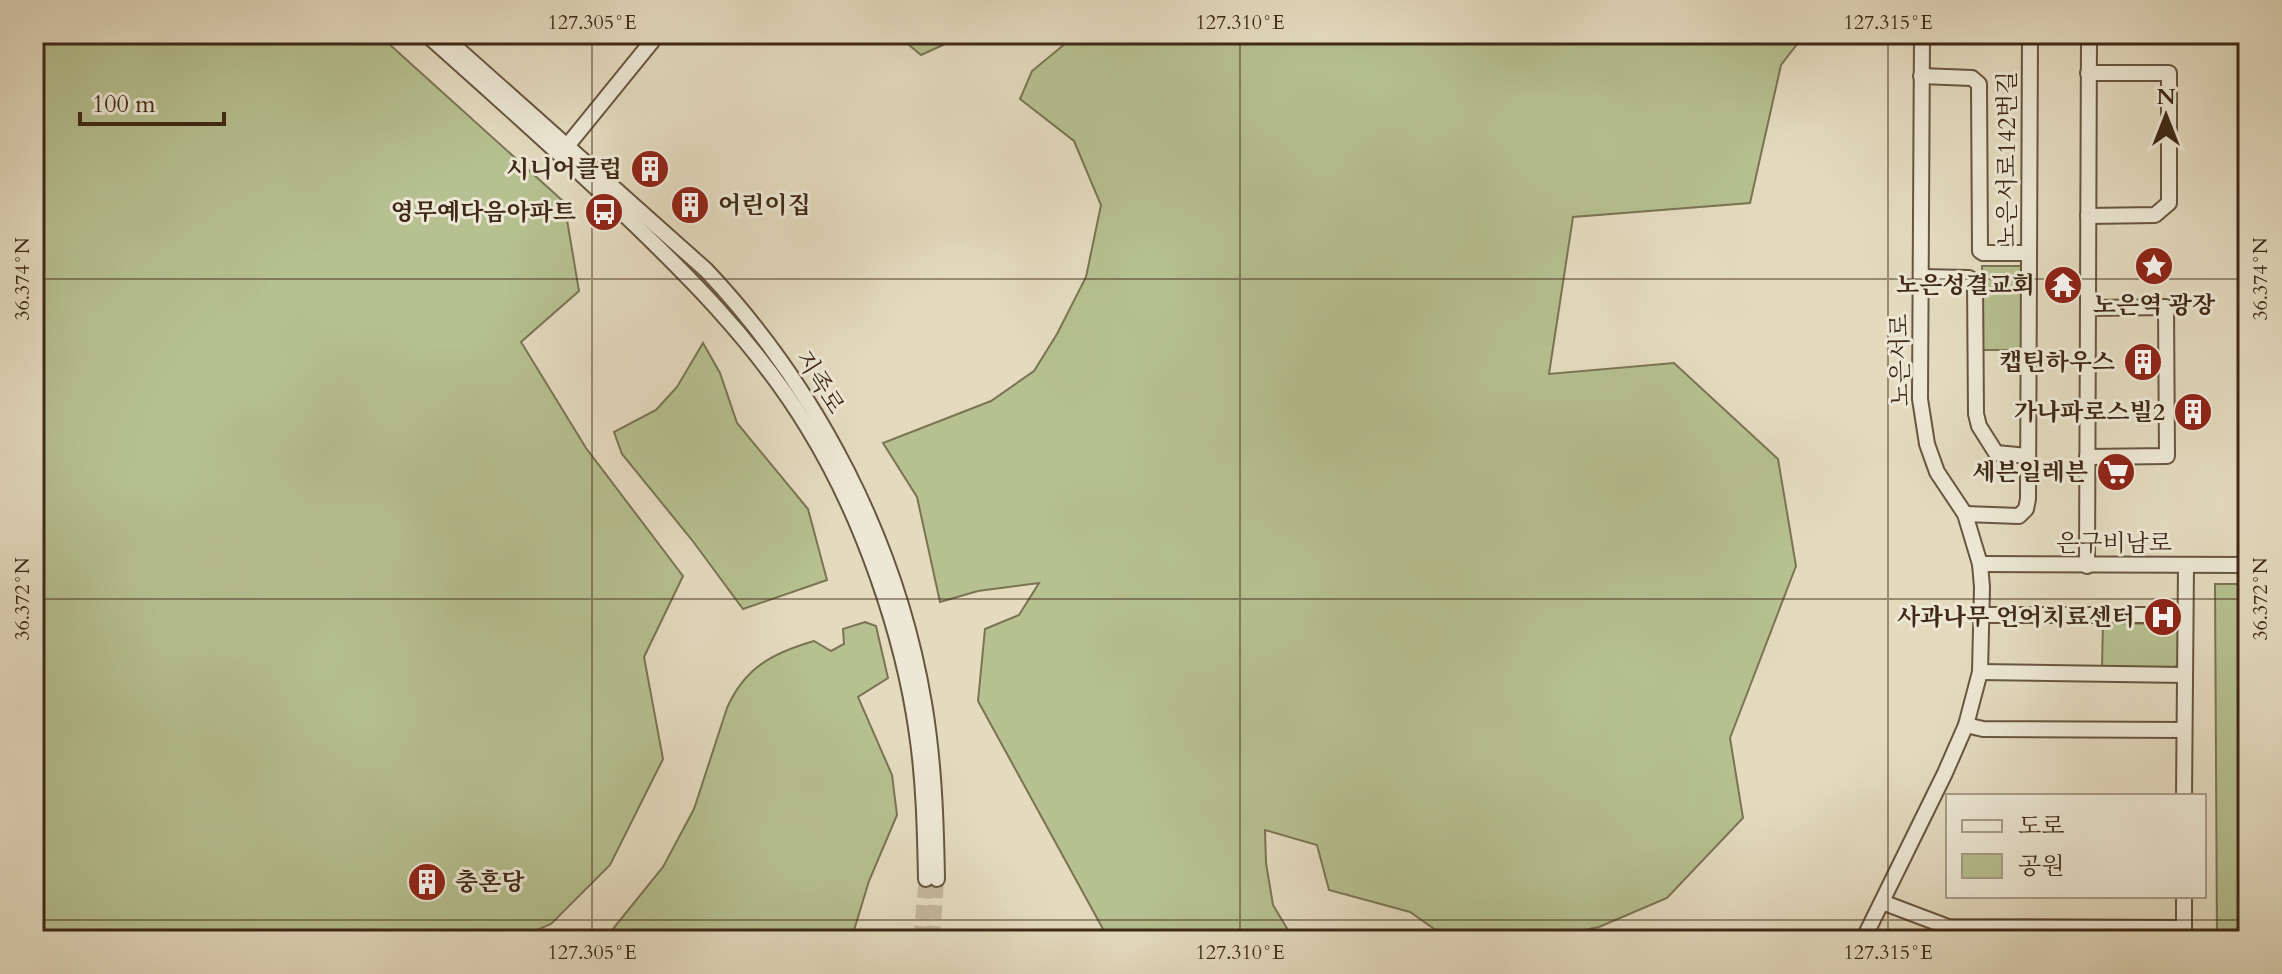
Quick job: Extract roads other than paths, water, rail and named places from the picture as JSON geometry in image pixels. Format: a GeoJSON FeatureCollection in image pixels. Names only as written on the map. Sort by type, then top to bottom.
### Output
{"type":"FeatureCollection","features":[{"type":"Feature","properties":{"kind":"street","name":"지족로"},"geometry":{"type":"LineString","coordinates":[[426,34],[658,226],[737,304],[783,364],[847,470],[889,568],[917,667],[934,781],[932,879]]}},
{"type":"Feature","properties":{"kind":"street","name":"지족로"},"geometry":{"type":"LineString","coordinates":[[441,34],[564,150]]}},
{"type":"Feature","properties":{"kind":"street","name":"노은서로"},"geometry":{"type":"LineString","coordinates":[[1863,940],[1966,725],[1980,672],[1980,564],[1965,514],[1937,472],[1927,440],[1920,399],[1922,34]]}},
{"type":"Feature","properties":{"kind":"street","name":"노은서로142번길"},"geometry":{"type":"LineString","coordinates":[[1965,514],[2019,516],[2026,509],[2028,499],[2030,34]]}},
{"type":"Feature","properties":{"kind":"street"},"geometry":{"type":"LineString","coordinates":[[2087,566],[2089,34]]}},
{"type":"Feature","properties":{"kind":"street"},"geometry":{"type":"LineString","coordinates":[[564,150],[660,41]]}},
{"type":"Feature","properties":{"kind":"street"},"geometry":{"type":"LineString","coordinates":[[2088,73],[2169,73],[2169,203],[2155,215],[2088,216]]}},
{"type":"Feature","properties":{"kind":"street"},"geometry":{"type":"LineString","coordinates":[[1921,76],[1972,78],[1979,84],[1978,245],[1983,253],[2029,253]]}},
{"type":"Feature","properties":{"kind":"street"},"geometry":{"type":"LineString","coordinates":[[1921,277],[1969,278],[1975,282],[1976,414],[1979,426],[1996,453],[2028,456]]}},
{"type":"Feature","properties":{"kind":"street"},"geometry":{"type":"LineString","coordinates":[[2087,457],[2167,456],[2166,307],[2088,308]]}},
{"type":"Feature","properties":{"kind":"street","name":"은구비남로"},"geometry":{"type":"LineString","coordinates":[[1980,564],[2248,565]]}},
{"type":"Feature","properties":{"kind":"street"},"geometry":{"type":"LineString","coordinates":[[2184,794],[2186,565]]}},
{"type":"Feature","properties":{"kind":"street"},"geometry":{"type":"LineString","coordinates":[[1982,615],[2185,615]]}},
{"type":"Feature","properties":{"kind":"street"},"geometry":{"type":"LineString","coordinates":[[1980,672],[2185,675]]}},
{"type":"Feature","properties":{"kind":"street"},"geometry":{"type":"LineString","coordinates":[[1966,725],[1983,729],[2184,730]]}},
{"type":"Feature","properties":{"kind":"street"},"geometry":{"type":"LineString","coordinates":[[1882,902],[1948,927],[2184,934],[2184,898]]}},
{"type":"Feature","properties":{"kind":"tunnel"},"geometry":{"type":"LineString","coordinates":[[920,940],[926,879]]}},
{"type":"Feature","properties":{"kind":"tunnel"},"geometry":{"type":"LineString","coordinates":[[933,940],[937,879]]}},
{"type":"Feature","properties":{"kind":"place","name":"시니어클럽"},"geometry":{"type":"Point","coordinates":[650,169]}},
{"type":"Feature","properties":{"kind":"place","name":"어린이집"},"geometry":{"type":"Point","coordinates":[690,205]}},
{"type":"Feature","properties":{"kind":"place","name":"영무예다음아파트"},"geometry":{"type":"Point","coordinates":[604,212]}},
{"type":"Feature","properties":{"kind":"place","name":"노은역 광장"},"geometry":{"type":"Point","coordinates":[2154,266]}},
{"type":"Feature","properties":{"kind":"place","name":"노은성결교회"},"geometry":{"type":"Point","coordinates":[2063,285]}},
{"type":"Feature","properties":{"kind":"place","name":"캡틴하우스"},"geometry":{"type":"Point","coordinates":[2143,362]}},
{"type":"Feature","properties":{"kind":"place","name":"가나파로스빌2"},"geometry":{"type":"Point","coordinates":[2193,412]}},
{"type":"Feature","properties":{"kind":"place","name":"세븐일레븐"},"geometry":{"type":"Point","coordinates":[2116,472]}},
{"type":"Feature","properties":{"kind":"place","name":"사과나무 언어치료센터"},"geometry":{"type":"Point","coordinates":[2163,617]}},
{"type":"Feature","properties":{"kind":"place","name":"충혼당"},"geometry":{"type":"Point","coordinates":[427,882]}}]}
